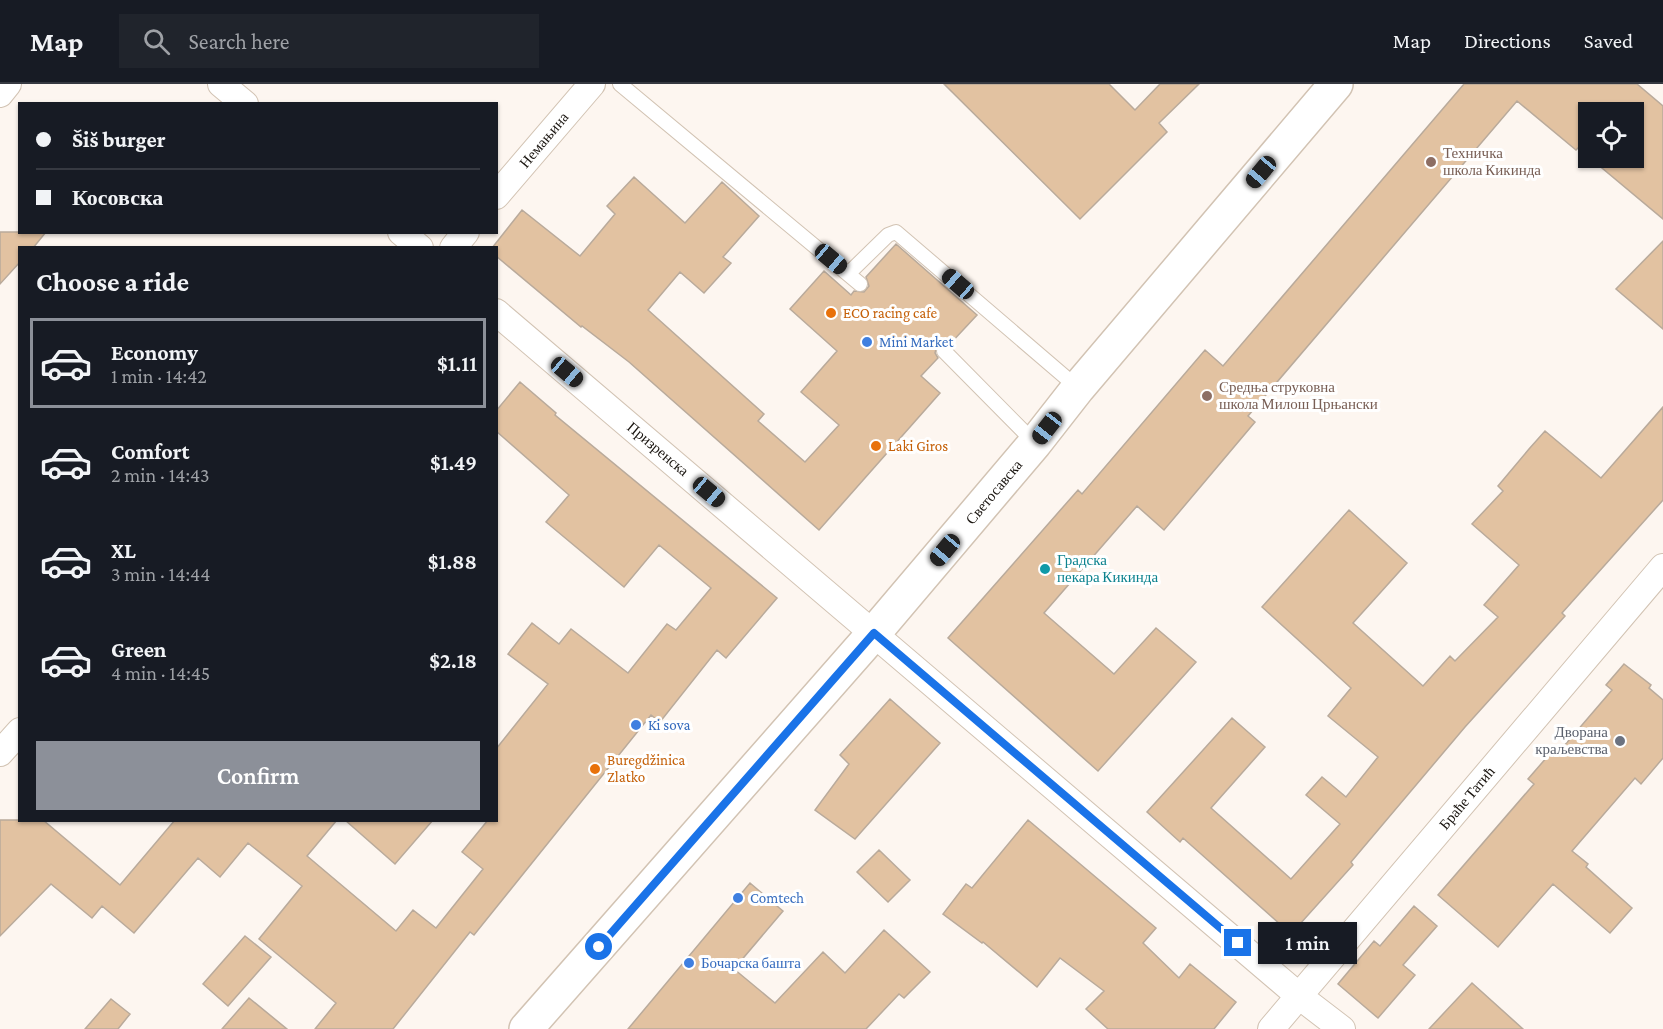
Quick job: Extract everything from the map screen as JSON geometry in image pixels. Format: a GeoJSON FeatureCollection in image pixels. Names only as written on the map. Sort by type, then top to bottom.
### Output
{"type":"FeatureCollection","features":[{"type":"Feature","properties":{"kind":"street"},"geometry":{"type":"LineString","coordinates":[[0,94],[8,84]]}},
{"type":"Feature","properties":{"kind":"street"},"geometry":{"type":"LineString","coordinates":[[221,84],[243,102]]}},
{"type":"Feature","properties":{"kind":"street","name":"Немањина"},"geometry":{"type":"LineString","coordinates":[[498,194],[592,84]]}},
{"type":"Feature","properties":{"kind":"street","name":"Светосавска"},"geometry":{"type":"LineString","coordinates":[[526,1029],[874,633],[1336,84]]}},
{"type":"Feature","properties":{"kind":"street"},"geometry":{"type":"LineString","coordinates":[[403,234],[418,246]]}},
{"type":"Feature","properties":{"kind":"street"},"geometry":{"type":"LineString","coordinates":[[455,246],[464,234]]}},
{"type":"Feature","properties":{"kind":"street","name":"Призренска"},"geometry":{"type":"LineString","coordinates":[[498,314],[1299,996],[1342,1029]]}},
{"type":"Feature","properties":{"kind":"street","name":"Браће Татић"},"geometry":{"type":"LineString","coordinates":[[1271,1029],[1663,567]]}},
{"type":"Feature","properties":{"kind":"street"},"geometry":{"type":"LineString","coordinates":[[0,753],[18,733]]}},
{"type":"Feature","properties":{"kind":"lane"},"geometry":{"type":"LineString","coordinates":[[621,84],[860,284]]}},
{"type":"Feature","properties":{"kind":"lane"},"geometry":{"type":"LineString","coordinates":[[848,274],[888,235],[896,232],[1078,388]]}},
{"type":"Feature","properties":{"kind":"lane"},"geometry":{"type":"LineString","coordinates":[[944,351],[1035,443]]}},
{"type":"Feature","properties":{"kind":"building"},"geometry":{"type":"Polygon","coordinates":[[[944,84],[1109,84],[1135,110],[1160,84],[1199,84],[1159,123],[1167,132],[1080,219],[944,84]]]}},
{"type":"Feature","properties":{"kind":"building"},"geometry":{"type":"Polygon","coordinates":[[[1464,84],[1637,84],[1663,106],[1663,219],[1602,168],[1644,168],[1644,102],[1578,102],[1578,148],[1576,150],[1517,101],[1248,416],[1255,422],[1164,530],[1137,506],[1044,613],[1114,674],[1156,628],[1196,662],[1098,771],[948,638],[1078,490],[1082,494],[1205,350],[1223,366],[1464,84]]]}},
{"type":"Feature","properties":{"kind":"building"},"geometry":{"type":"Polygon","coordinates":[[[634,177],[685,223],[722,182],[759,216],[723,257],[731,263],[704,293],[680,272],[648,310],[764,414],[758,421],[805,462],[839,425],[801,392],[837,351],[790,309],[824,271],[851,295],[854,291],[864,292],[869,286],[866,277],[896,244],[977,315],[950,344],[942,342],[937,345],[935,353],[938,358],[921,376],[940,393],[819,530],[629,362],[581,327],[498,258],[498,246],[494,246],[522,210],[580,256],[615,214],[607,206],[634,177]]]}},
{"type":"Feature","properties":{"kind":"building"},"geometry":{"type":"Polygon","coordinates":[[[0,232],[44,234],[35,246],[18,246],[18,264],[0,284],[0,232]]]}},
{"type":"Feature","properties":{"kind":"building"},"geometry":{"type":"Polygon","coordinates":[[[1663,241],[1663,329],[1616,289],[1663,241]]]}},
{"type":"Feature","properties":{"kind":"building"},"geometry":{"type":"Polygon","coordinates":[[[520,382],[556,413],[555,415],[777,598],[726,658],[717,650],[660,722],[651,715],[474,935],[470,932],[393,1029],[315,1029],[336,1003],[259,939],[302,886],[248,843],[220,877],[198,858],[134,933],[102,906],[92,918],[51,884],[0,936],[0,820],[45,822],[120,885],[173,822],[335,822],[307,856],[396,931],[413,910],[436,928],[483,869],[462,852],[486,822],[498,822],[498,746],[548,684],[508,654],[532,623],[559,644],[571,629],[628,673],[667,624],[676,630],[711,588],[659,545],[624,587],[546,522],[569,495],[498,433],[498,409],[520,382]]]}},
{"type":"Feature","properties":{"kind":"building"},"geometry":{"type":"Polygon","coordinates":[[[1663,407],[1663,500],[1562,613],[1565,616],[1465,727],[1351,862],[1353,865],[1291,934],[1183,838],[1180,842],[1147,812],[1232,718],[1265,747],[1211,808],[1291,879],[1340,824],[1306,795],[1322,777],[1346,797],[1378,757],[1328,716],[1351,688],[1262,607],[1349,510],[1407,563],[1353,623],[1423,686],[1450,656],[1455,661],[1498,617],[1484,605],[1519,565],[1472,524],[1503,491],[1498,486],[1529,449],[1545,431],[1601,478],[1663,407]]]}},
{"type":"Feature","properties":{"kind":"building"},"geometry":{"type":"Polygon","coordinates":[[[1624,664],[1651,685],[1649,688],[1663,700],[1663,758],[1641,784],[1635,778],[1572,851],[1588,864],[1586,867],[1632,908],[1610,933],[1553,884],[1498,947],[1438,895],[1534,784],[1528,779],[1554,749],[1558,753],[1612,690],[1606,685],[1624,664]]]}},
{"type":"Feature","properties":{"kind":"building"},"geometry":{"type":"Polygon","coordinates":[[[890,699],[940,743],[855,839],[815,810],[849,764],[840,755],[890,699]]]}},
{"type":"Feature","properties":{"kind":"building"},"geometry":{"type":"Polygon","coordinates":[[[1028,820],[1156,928],[1143,943],[1179,978],[1190,964],[1236,1002],[1214,1029],[1108,1029],[1086,1009],[1104,991],[1060,958],[1037,987],[983,942],[943,914],[966,884],[972,888],[1028,820]]]}},
{"type":"Feature","properties":{"kind":"building"},"geometry":{"type":"Polygon","coordinates":[[[347,822],[431,822],[395,864],[347,822]]]}},
{"type":"Feature","properties":{"kind":"building"},"geometry":{"type":"Polygon","coordinates":[[[879,850],[910,880],[888,902],[857,872],[879,850]]]}},
{"type":"Feature","properties":{"kind":"building"},"geometry":{"type":"Polygon","coordinates":[[[750,883],[783,911],[734,969],[775,1003],[823,952],[845,973],[884,930],[930,972],[904,998],[899,994],[866,1029],[628,1029],[750,883]]]}},
{"type":"Feature","properties":{"kind":"building"},"geometry":{"type":"Polygon","coordinates":[[[1414,906],[1437,926],[1403,965],[1415,975],[1378,1018],[1338,984],[1374,941],[1380,946],[1414,906]]]}},
{"type":"Feature","properties":{"kind":"building"},"geometry":{"type":"Polygon","coordinates":[[[245,936],[271,957],[228,1006],[203,984],[245,936]]]}},
{"type":"Feature","properties":{"kind":"building"},"geometry":{"type":"Polygon","coordinates":[[[1472,983],[1523,1029],[1429,1029],[1472,983]]]}},
{"type":"Feature","properties":{"kind":"building"},"geometry":{"type":"Polygon","coordinates":[[[249,998],[287,1029],[222,1029],[249,998]]]}},
{"type":"Feature","properties":{"kind":"building"},"geometry":{"type":"Polygon","coordinates":[[[111,999],[130,1014],[118,1029],[85,1029],[111,999]]]}},
{"type":"Feature","properties":{"kind":"place","name":"Техничка школа Кикинда"},"geometry":{"type":"Point","coordinates":[1431,162]}},
{"type":"Feature","properties":{"kind":"place","name":"ECO racing cafe"},"geometry":{"type":"Point","coordinates":[831,313]}},
{"type":"Feature","properties":{"kind":"place","name":"Mini Market"},"geometry":{"type":"Point","coordinates":[867,342]}},
{"type":"Feature","properties":{"kind":"place","name":"Средња струковна школа Милош Црњански"},"geometry":{"type":"Point","coordinates":[1207,396]}},
{"type":"Feature","properties":{"kind":"place","name":"Laki Giros"},"geometry":{"type":"Point","coordinates":[876,446]}},
{"type":"Feature","properties":{"kind":"place","name":"Градска пекара Кикинда"},"geometry":{"type":"Point","coordinates":[1045,569]}},
{"type":"Feature","properties":{"kind":"place","name":"Ki sova"},"geometry":{"type":"Point","coordinates":[636,725]}},
{"type":"Feature","properties":{"kind":"place","name":"Дворана краљевства"},"geometry":{"type":"Point","coordinates":[1620,741]}},
{"type":"Feature","properties":{"kind":"place","name":"Buregdžinica Zlatko"},"geometry":{"type":"Point","coordinates":[595,769]}},
{"type":"Feature","properties":{"kind":"place","name":"Comtech"},"geometry":{"type":"Point","coordinates":[738,898]}},
{"type":"Feature","properties":{"kind":"place","name":"Бочарска башта"},"geometry":{"type":"Point","coordinates":[689,963]}},
{"type":"Feature","properties":{"kind":"route"},"geometry":{"type":"LineString","coordinates":[[599,947],[874,633],[1238,943]]}}]}
